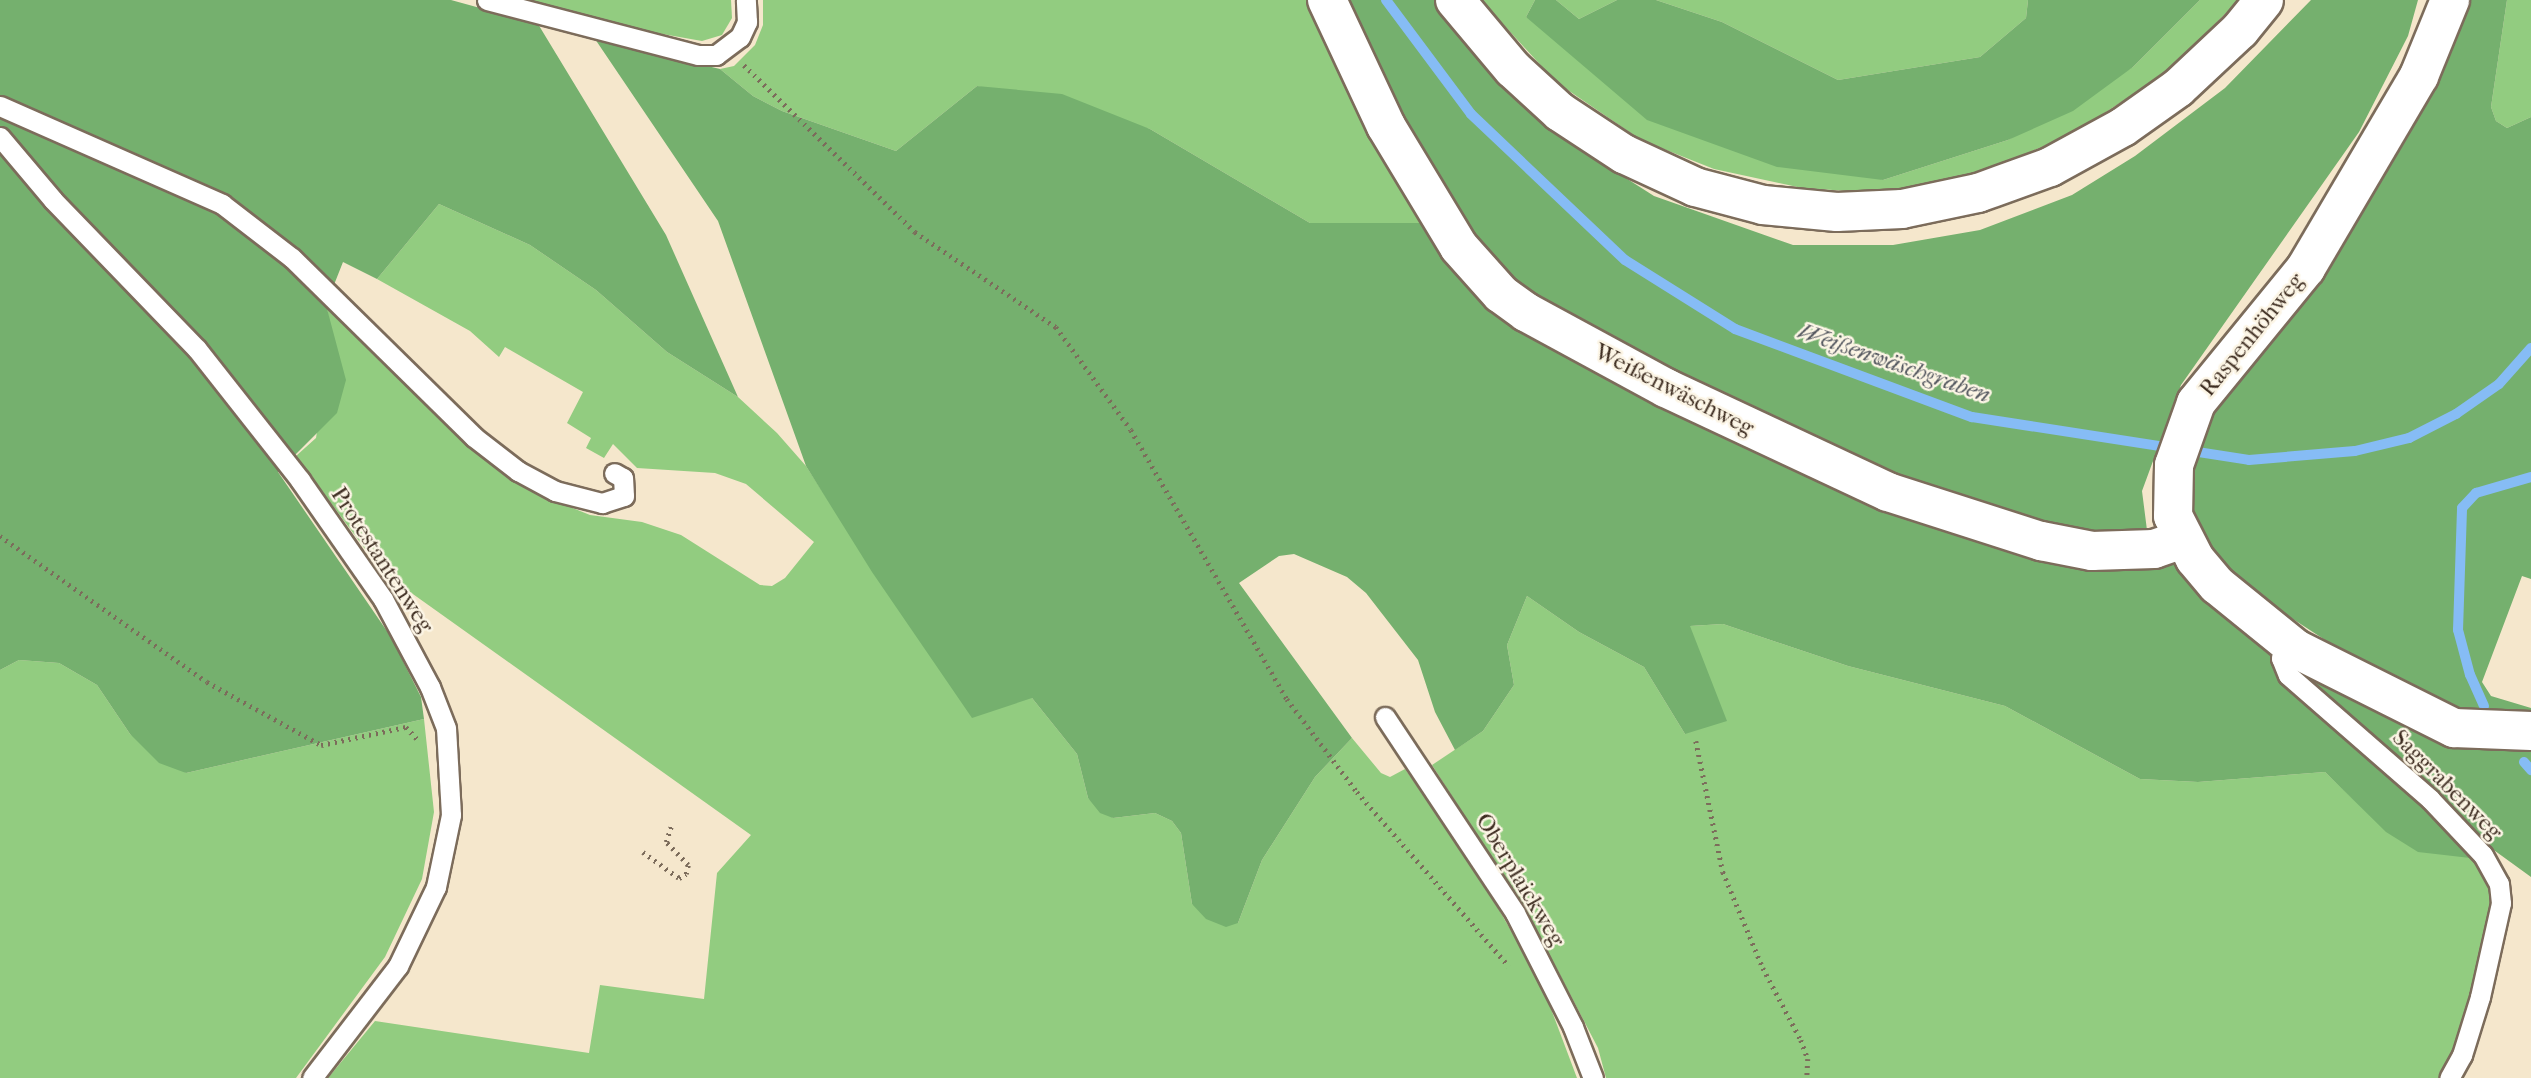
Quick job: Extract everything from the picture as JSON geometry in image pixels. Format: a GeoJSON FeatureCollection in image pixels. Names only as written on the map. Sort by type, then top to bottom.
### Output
{"type":"FeatureCollection","features":[{"type":"Feature","properties":{"kind":"street","name":"Weißenwäschweg"},"geometry":{"type":"LineString","coordinates":[[1327,0],[1386,126],[1459,247],[1501,294],[1526,312],[1666,388],[1888,492],[2041,541],[2092,551],[2154,549],[2183,539]]}},
{"type":"Feature","properties":{"kind":"street"},"geometry":{"type":"LineString","coordinates":[[1455,0],[1522,78],[1560,112],[1623,154],[1695,187],[1763,205],[1837,212],[1902,209],[1978,194],[2050,167],[2123,127],[2178,88],[2240,30],[2263,0]]}},
{"type":"Feature","properties":{"kind":"street","name":"Raspenhöhweg"},"geometry":{"type":"LineString","coordinates":[[2451,0],[2419,76],[2339,216],[2306,268],[2211,382],[2185,427],[2174,465],[2173,516],[2183,539],[2217,585],[2286,642],[2454,727],[2473,732],[2531,731]]}},
{"type":"Feature","properties":{"kind":"lane"},"geometry":{"type":"LineString","coordinates":[[486,0],[698,55],[729,49],[747,22],[746,0]]}},
{"type":"Feature","properties":{"kind":"lane"},"geometry":{"type":"LineString","coordinates":[[0,106],[222,204],[292,258],[474,437],[518,471],[555,491],[602,503],[624,496],[623,478],[614,473]]}},
{"type":"Feature","properties":{"kind":"lane","name":"Protestantenweg"},"geometry":{"type":"LineString","coordinates":[[0,137],[52,200],[197,349],[334,526],[383,599],[430,687],[446,728],[451,771],[447,847],[419,928],[370,1007],[312,1078]]}},
{"type":"Feature","properties":{"kind":"lane","name":"Saggrabenweg"},"geometry":{"type":"LineString","coordinates":[[2286,642],[2281,658],[2288,675],[2430,799],[2483,855],[2499,884],[2496,932],[2477,1008],[2462,1055],[2449,1078]]}},
{"type":"Feature","properties":{"kind":"lane","name":"Oberplaickweg"},"geometry":{"type":"LineString","coordinates":[[1385,717],[1514,913],[1573,1027],[1593,1078]]}},
{"type":"Feature","properties":{"kind":"path"},"geometry":{"type":"LineString","coordinates":[[729,49],[763,87],[915,232],[1056,327],[1131,430],[1287,699],[1357,792],[1514,971]]}},
{"type":"Feature","properties":{"kind":"path"},"geometry":{"type":"LineString","coordinates":[[0,536],[207,682],[267,717],[321,745],[406,727],[451,771]]}},
{"type":"Feature","properties":{"kind":"path"},"geometry":{"type":"LineString","coordinates":[[1696,741],[1723,872],[1763,968],[1801,1040],[1808,1059],[1807,1078]]}},
{"type":"Feature","properties":{"kind":"path"},"geometry":{"type":"LineString","coordinates":[[643,852],[679,878],[686,874],[688,865],[666,842],[672,824]]}},
{"type":"Feature","properties":{"kind":"green space"},"geometry":{"type":"Polygon","coordinates":[[[0,0],[451,0],[538,24],[666,235],[738,397],[667,352],[596,290],[530,245],[439,204],[377,279],[343,262],[326,305],[346,380],[337,413],[278,472],[391,637],[421,697],[424,719],[186,773],[159,763],[130,734],[97,685],[59,663],[19,660],[0,670],[0,0]]]}},
{"type":"Feature","properties":{"kind":"green space"},"geometry":{"type":"Polygon","coordinates":[[[522,0],[731,0],[732,18],[722,35],[702,41],[617,26],[522,0]]]}},
{"type":"Feature","properties":{"kind":"green space"},"geometry":{"type":"Polygon","coordinates":[[[763,0],[1316,0],[1430,223],[1310,223],[1150,129],[977,86],[896,151],[782,111],[753,96],[720,69],[734,66],[755,45],[763,25],[763,0]]]}},
{"type":"Feature","properties":{"kind":"green space"},"geometry":{"type":"Polygon","coordinates":[[[1337,0],[1435,0],[1479,60],[1552,131],[1654,196],[1793,245],[1893,245],[1980,230],[2072,195],[2135,156],[2225,88],[2311,0],[2418,0],[2408,36],[2359,132],[2181,385],[2142,491],[2148,538],[2057,527],[1939,495],[1801,441],[1546,309],[1486,258],[1452,212],[1337,0]]]}},
{"type":"Feature","properties":{"kind":"green space"},"geometry":{"type":"Polygon","coordinates":[[[1481,0],[1535,0],[1526,17],[1883,180],[2008,140],[2133,67],[2200,0],[2239,0],[2167,72],[2071,135],[1976,174],[1879,193],[1802,188],[1714,169],[1641,140],[1556,82],[1481,0]]]}},
{"type":"Feature","properties":{"kind":"green space"},"geometry":{"type":"Polygon","coordinates":[[[1535,0],[1556,0],[1579,19],[1617,0],[1656,0],[1722,22],[1838,80],[1980,57],[2026,18],[2028,0],[2200,0],[2133,67],[2073,111],[2008,140],[1883,180],[1777,167],[1647,120],[1526,17],[1535,0]]]}},
{"type":"Feature","properties":{"kind":"green space"},"geometry":{"type":"Polygon","coordinates":[[[1556,0],[1617,0],[1579,19],[1556,0]]]}},
{"type":"Feature","properties":{"kind":"green space"},"geometry":{"type":"Polygon","coordinates":[[[1656,0],[2028,0],[2026,18],[1980,57],[1838,80],[1722,22],[1656,0]]]}},
{"type":"Feature","properties":{"kind":"green space"},"geometry":{"type":"Polygon","coordinates":[[[2468,0],[2507,0],[2491,107],[2496,121],[2507,128],[2531,117],[2531,579],[2522,576],[2482,682],[2491,696],[2531,708],[2531,877],[2491,848],[2479,859],[2418,852],[2386,832],[2325,772],[2198,782],[2140,779],[2005,706],[1848,666],[1723,624],[1690,626],[1727,721],[1685,734],[1644,667],[1579,632],[1527,596],[1507,645],[1514,685],[1483,731],[1455,750],[1435,712],[1418,660],[1366,593],[1347,577],[1294,554],[1279,556],[1239,583],[1352,738],[1315,777],[1262,860],[1238,923],[1226,927],[1206,919],[1192,904],[1181,833],[1172,821],[1155,813],[1113,818],[1100,813],[1088,798],[1077,754],[1032,698],[972,718],[872,572],[806,466],[718,221],[595,39],[720,69],[753,96],[782,111],[896,151],[977,86],[1062,94],[1150,129],[1310,223],[1430,223],[1477,288],[1868,500],[2179,559],[2408,694],[2250,591],[2210,552],[2189,507],[2187,474],[2209,416],[2468,0]]]}},
{"type":"Feature","properties":{"kind":"green space"},"geometry":{"type":"Polygon","coordinates":[[[2507,0],[2531,0],[2531,117],[2507,128],[2496,121],[2491,107],[2507,0]]]}},
{"type":"Feature","properties":{"kind":"green space"},"geometry":{"type":"Polygon","coordinates":[[[439,204],[530,245],[596,290],[667,352],[738,397],[777,433],[806,466],[837,514],[1032,698],[1077,754],[1088,798],[1113,818],[1155,813],[1172,821],[1181,833],[1192,904],[1238,923],[1262,860],[1315,777],[1352,738],[1381,773],[1390,777],[1405,769],[1473,864],[1542,985],[1577,1078],[328,1078],[375,1021],[589,1053],[600,985],[704,999],[717,873],[751,835],[382,572],[296,456],[316,438],[332,335],[326,305],[496,462],[543,496],[590,515],[642,522],[681,535],[760,585],[772,586],[785,578],[814,542],[746,484],[715,473],[637,468],[613,444],[604,458],[586,448],[591,438],[567,423],[583,392],[505,347],[499,357],[470,331],[377,279],[439,204]]]}},
{"type":"Feature","properties":{"kind":"green space"},"geometry":{"type":"Polygon","coordinates":[[[1527,596],[1579,632],[1644,667],[1685,734],[1690,626],[1723,624],[1848,666],[2005,706],[2140,779],[2198,782],[2325,772],[2351,797],[2479,859],[2493,887],[2494,909],[2456,1052],[2442,1078],[1606,1078],[1598,1048],[1535,927],[1432,765],[1483,731],[1514,685],[1507,645],[1527,596]]]}},
{"type":"Feature","properties":{"kind":"green space"},"geometry":{"type":"Polygon","coordinates":[[[19,660],[59,663],[97,685],[130,734],[186,773],[424,719],[434,812],[422,879],[385,957],[296,1078],[0,1078],[0,670],[19,660]]]}},
{"type":"Feature","properties":{"kind":"waterway","name":"Weißenwäschgraben"},"geometry":{"type":"LineString","coordinates":[[1386,0],[1471,114],[1625,260],[1735,329],[1972,417],[2249,460],[2355,451],[2409,438],[2456,414],[2499,384],[2531,348]]}},
{"type":"Feature","properties":{"kind":"waterway"},"geometry":{"type":"LineString","coordinates":[[2484,706],[2470,675],[2458,630],[2462,508],[2476,493],[2531,477]]}},
{"type":"Feature","properties":{"kind":"waterway"},"geometry":{"type":"LineString","coordinates":[[2524,762],[2531,770]]}}]}
